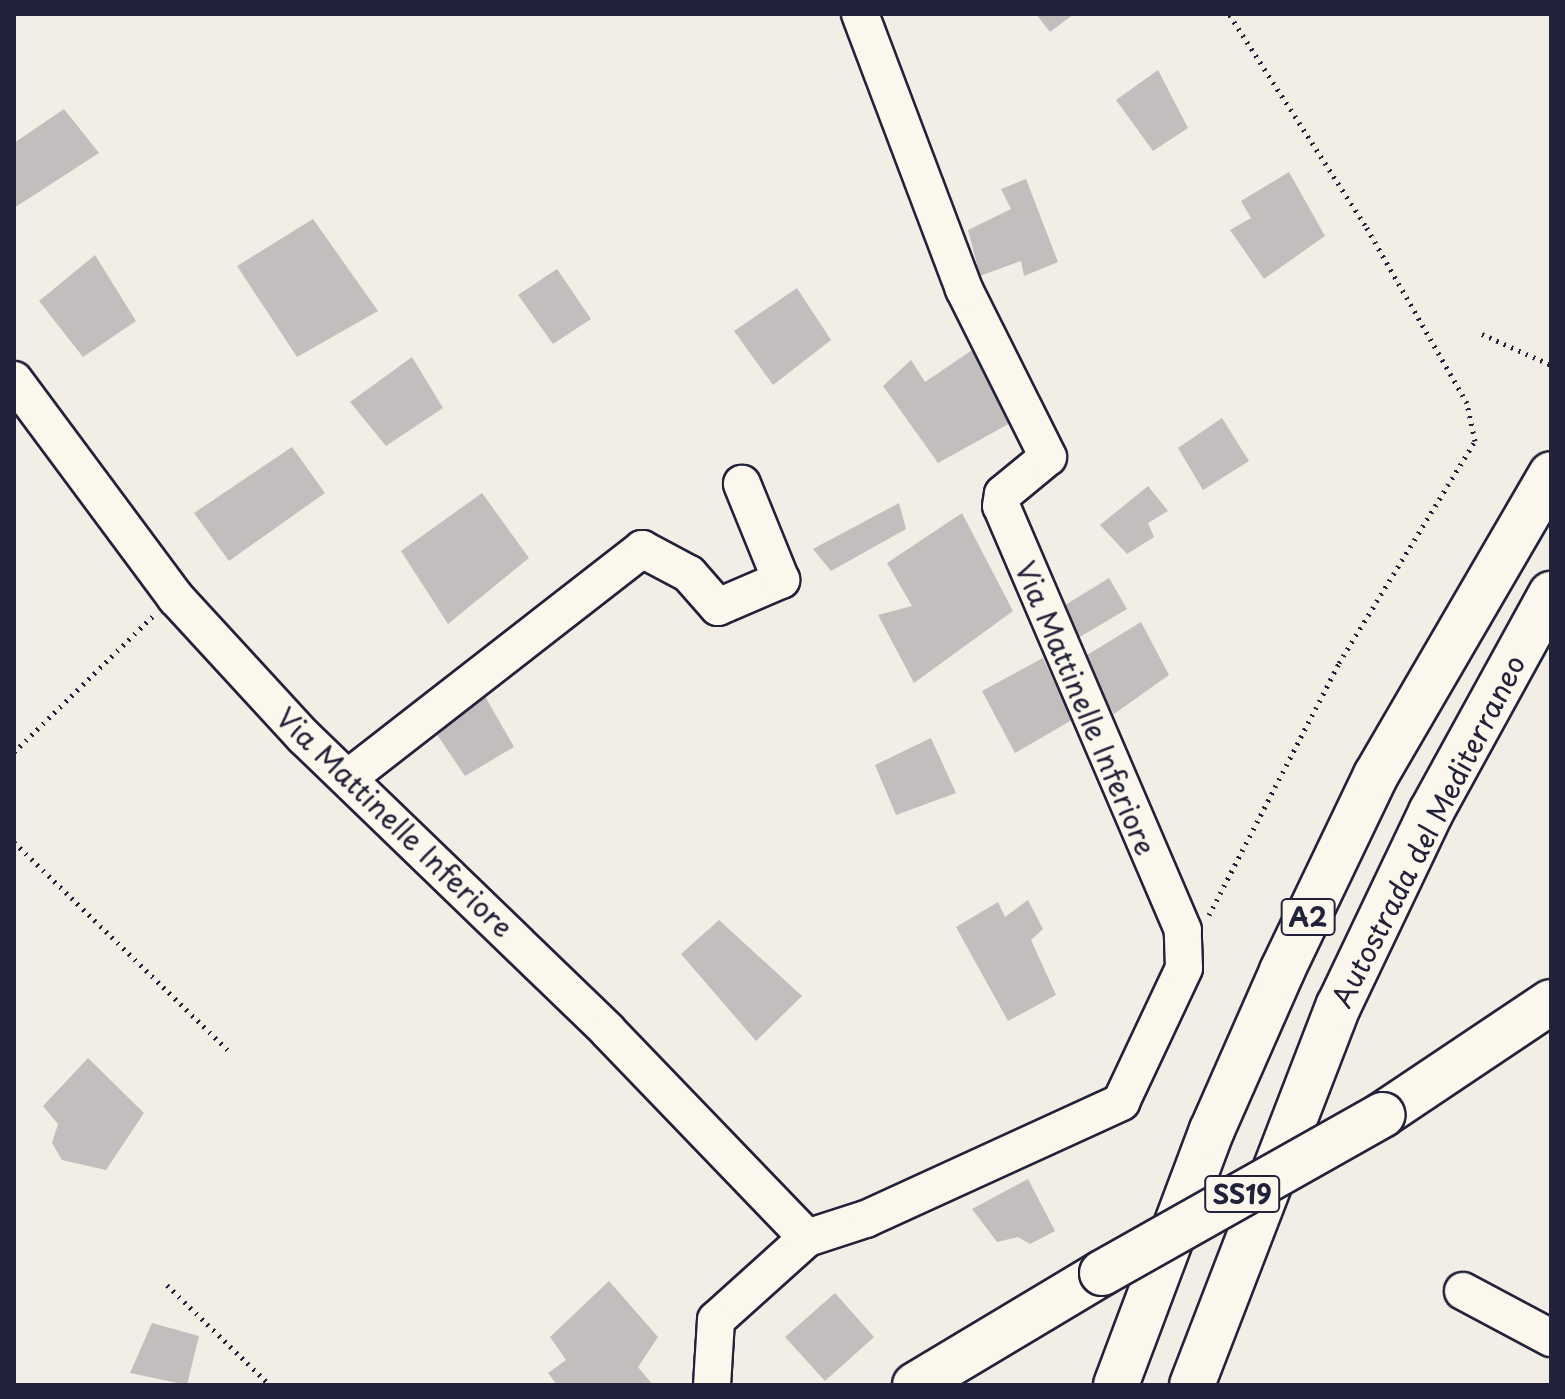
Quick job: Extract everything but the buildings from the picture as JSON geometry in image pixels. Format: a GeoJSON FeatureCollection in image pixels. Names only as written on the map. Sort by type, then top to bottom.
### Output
{"type":"FeatureCollection","features":[{"type":"Feature","properties":{"kind":"main road","name":"A2"},"geometry":{"type":"LineString","coordinates":[[1116,1385],[1212,1130],[1289,957],[1376,775],[1551,474]]}},
{"type":"Feature","properties":{"kind":"main road","name":"Autostrada del Mediterraneo"},"geometry":{"type":"LineString","coordinates":[[1192,1385],[1339,1005],[1431,812],[1551,594]]}},
{"type":"Feature","properties":{"kind":"main road","name":"SS19"},"geometry":{"type":"LineString","coordinates":[[915,1385],[1102,1273],[1382,1115],[1551,1002]]}},
{"type":"Feature","properties":{"kind":"street","name":"Via Mattinelle Inferiore"},"geometry":{"type":"LineString","coordinates":[[712,1385],[716,1320],[807,1238],[866,1219],[1121,1102],[1184,968],[1183,930],[1001,506],[1003,494],[1048,457],[964,289],[860,14]]}},
{"type":"Feature","properties":{"kind":"street","name":"Via Mattinelle Inferiore"},"geometry":{"type":"LineString","coordinates":[[14,380],[176,598],[303,736],[352,775],[807,1238]]}},
{"type":"Feature","properties":{"kind":"street"},"geometry":{"type":"LineString","coordinates":[[352,775],[642,549],[689,574],[718,607],[781,580],[742,484]]}},
{"type":"Feature","properties":{"kind":"street"},"geometry":{"type":"LineString","coordinates":[[1463,1291],[1551,1338]]}},
{"type":"Feature","properties":{"kind":"path"},"geometry":{"type":"LineString","coordinates":[[1184,968],[1339,663],[1475,441],[1467,403],[1365,225],[1229,14]]}},
{"type":"Feature","properties":{"kind":"path"},"geometry":{"type":"LineString","coordinates":[[1482,334],[1533,353],[1551,365]]}},
{"type":"Feature","properties":{"kind":"path"},"geometry":{"type":"LineString","coordinates":[[14,752],[176,598]]}},
{"type":"Feature","properties":{"kind":"path"},"geometry":{"type":"LineString","coordinates":[[14,842],[231,1053]]}},
{"type":"Feature","properties":{"kind":"path"},"geometry":{"type":"LineString","coordinates":[[167,1285],[270,1385]]}}]}
